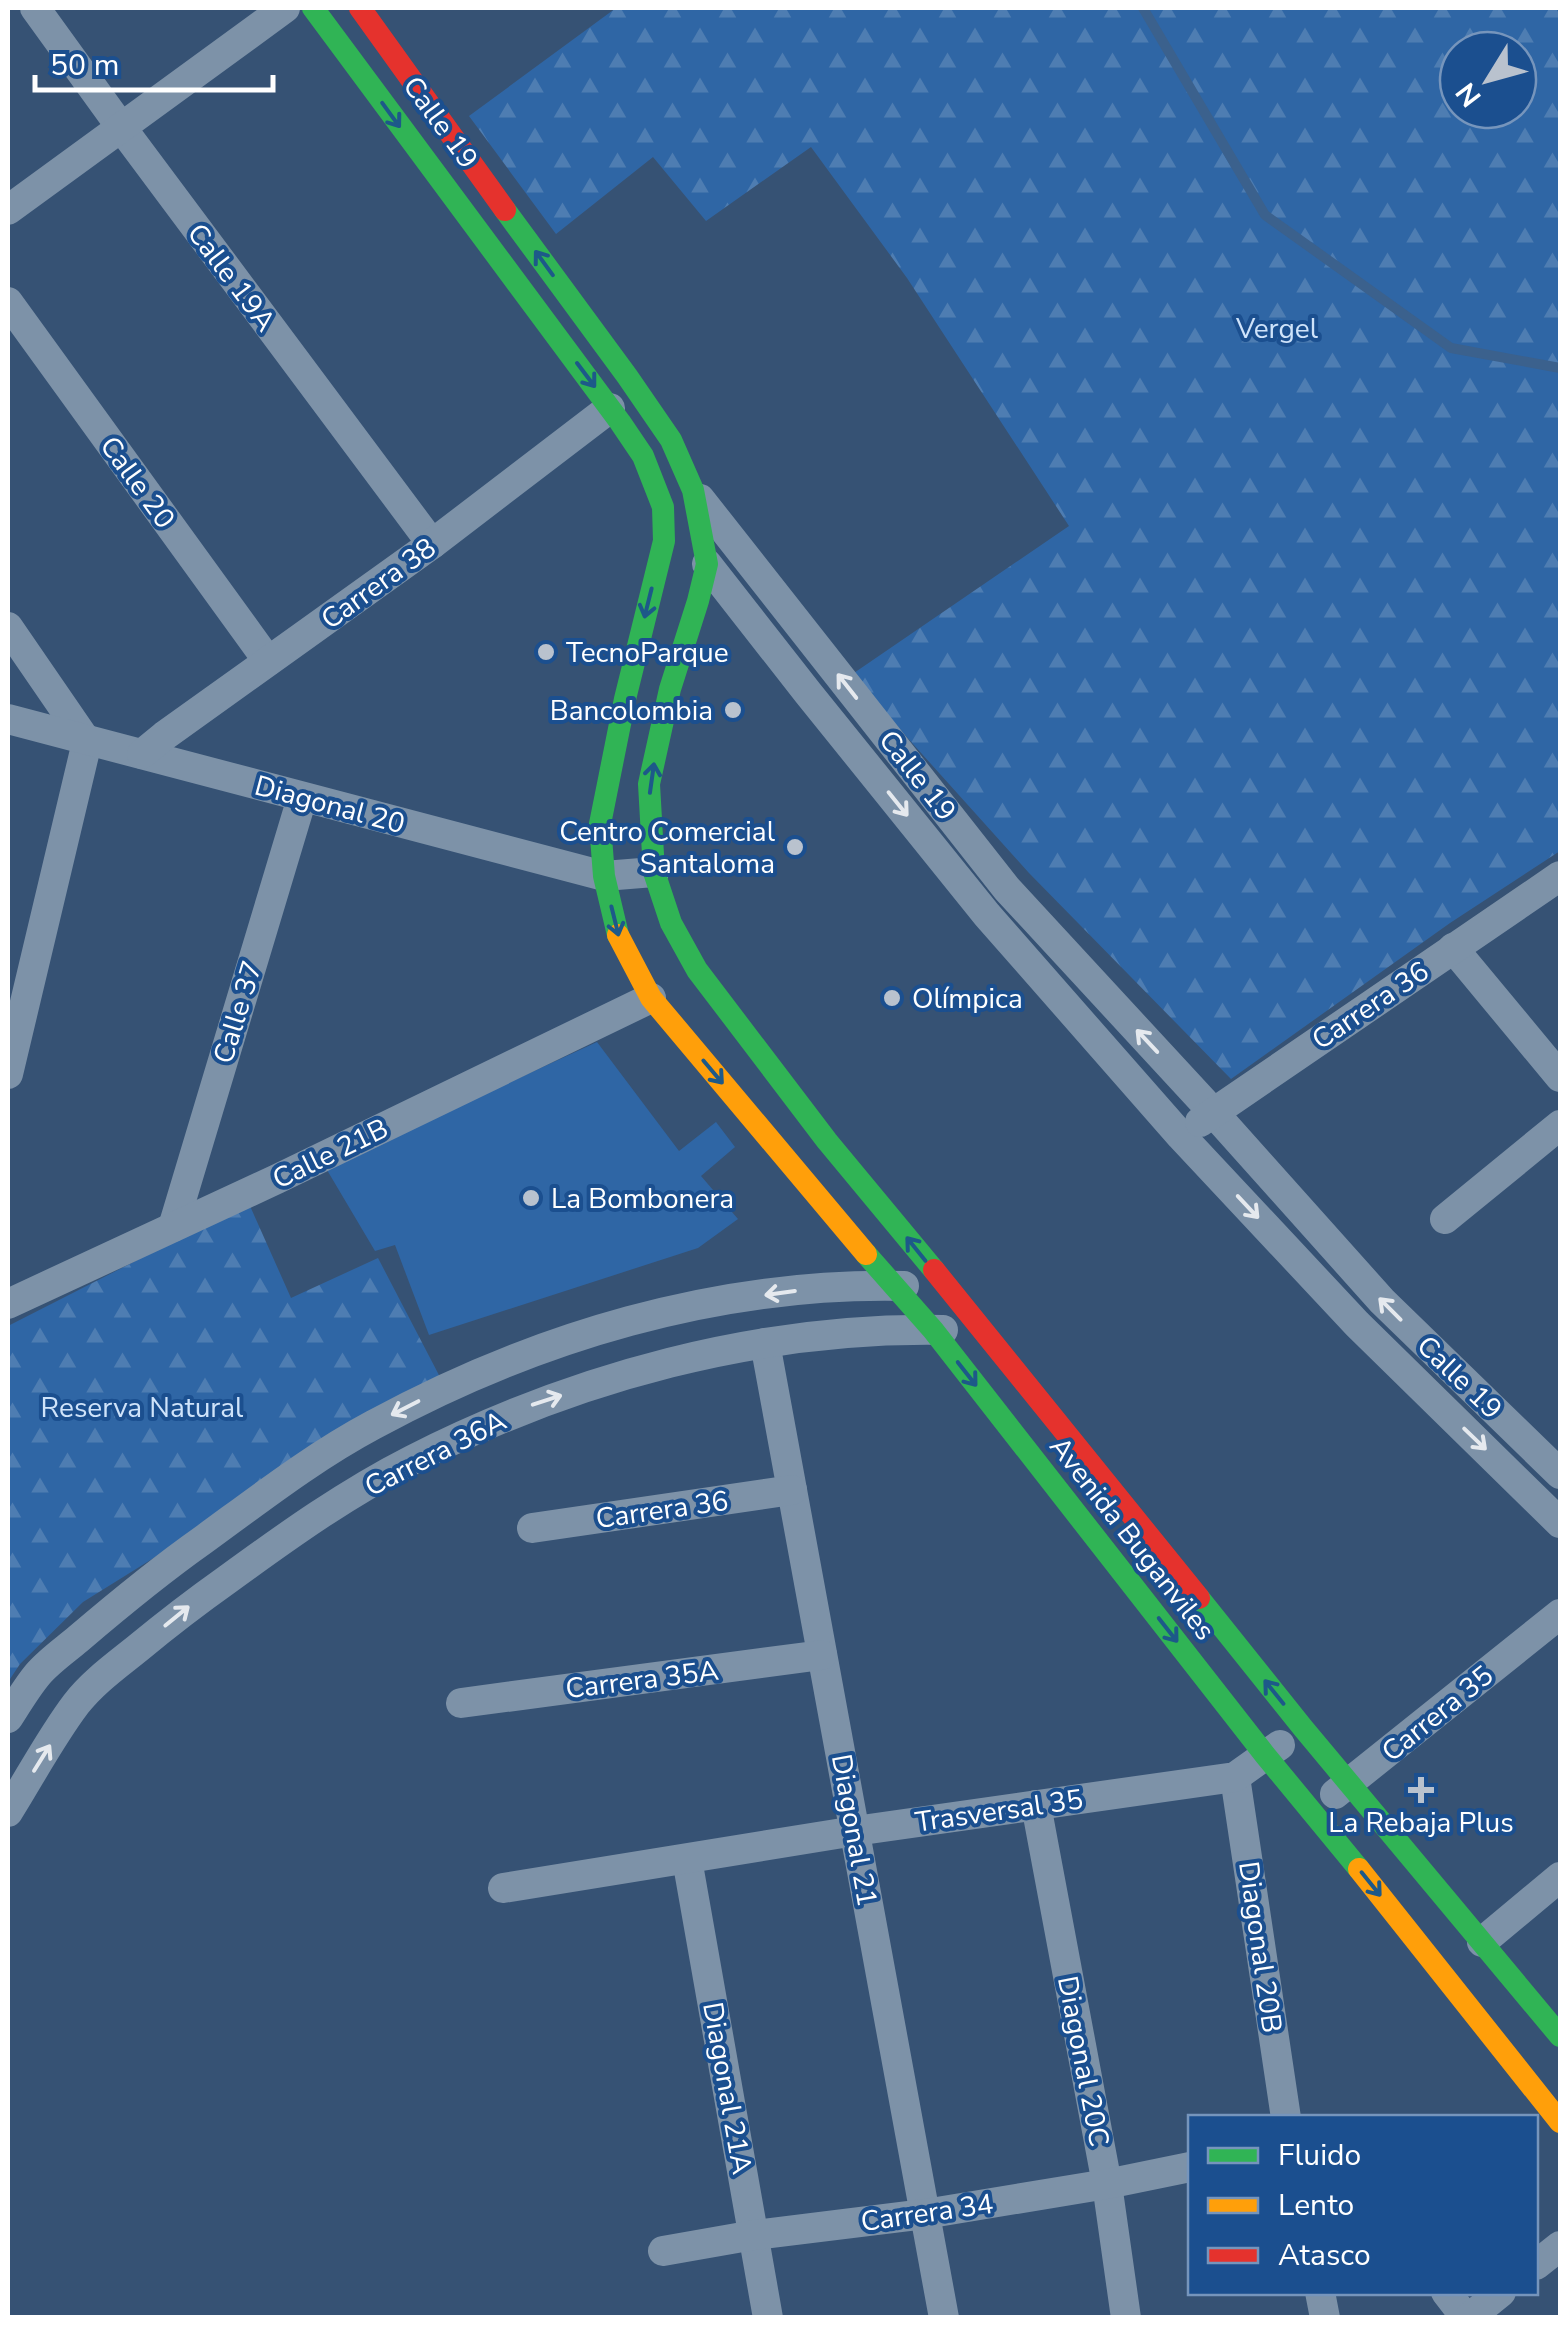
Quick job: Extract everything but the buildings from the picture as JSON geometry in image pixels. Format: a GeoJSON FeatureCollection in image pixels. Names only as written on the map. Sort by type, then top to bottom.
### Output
{"type":"FeatureCollection","features":[{"type":"Feature","properties":{"kind":"main road","name":"Calle 19"},"geometry":{"type":"LineString","coordinates":[[313,8],[610,408],[643,456],[664,507]]}},
{"type":"Feature","properties":{"kind":"main road","name":"Calle 19"},"geometry":{"type":"LineString","coordinates":[[360,8],[627,376],[671,440],[693,490]]}},
{"type":"Feature","properties":{"kind":"main road"},"geometry":{"type":"LineString","coordinates":[[693,490],[706,564]]}},
{"type":"Feature","properties":{"kind":"main road","name":"Avenida Buganviles"},"geometry":{"type":"LineString","coordinates":[[664,507],[664,541],[625,698],[600,824],[604,876],[619,937],[650,998],[933,1330],[1560,2122]]}},
{"type":"Feature","properties":{"kind":"main road","name":"Avenida Buganviles"},"geometry":{"type":"LineString","coordinates":[[706,564],[670,689],[649,784],[654,872],[671,923],[697,970],[827,1141],[1348,1784],[1560,2036]]}},
{"type":"Feature","properties":{"kind":"street","name":"Calle 19A"},"geometry":{"type":"LineString","coordinates":[[35,8],[432,544]]}},
{"type":"Feature","properties":{"kind":"street"},"geometry":{"type":"LineString","coordinates":[[8,210],[285,8]]}},
{"type":"Feature","properties":{"kind":"street","name":"Calle 20"},"geometry":{"type":"LineString","coordinates":[[8,302],[268,661]]}},
{"type":"Feature","properties":{"kind":"street","name":"Carrera 38"},"geometry":{"type":"LineString","coordinates":[[142,754],[432,544],[610,408]]}},
{"type":"Feature","properties":{"kind":"street","name":"Calle 19"},"geometry":{"type":"LineString","coordinates":[[693,490],[1007,889],[1382,1301],[1560,1474]]}},
{"type":"Feature","properties":{"kind":"street","name":"Calle 19"},"geometry":{"type":"LineString","coordinates":[[706,564],[987,914],[1182,1136],[1357,1324],[1560,1522]]}},
{"type":"Feature","properties":{"kind":"street"},"geometry":{"type":"LineString","coordinates":[[8,627],[87,742],[8,1074]]}},
{"type":"Feature","properties":{"kind":"street","name":"Diagonal 20"},"geometry":{"type":"LineString","coordinates":[[8,720],[604,876],[654,872]]}},
{"type":"Feature","properties":{"kind":"street","name":"Calle 37"},"geometry":{"type":"LineString","coordinates":[[173,1227],[302,798]]}},
{"type":"Feature","properties":{"kind":"street","name":"Carrera 36"},"geometry":{"type":"LineString","coordinates":[[1182,1136],[1560,876]]}},
{"type":"Feature","properties":{"kind":"street"},"geometry":{"type":"LineString","coordinates":[[1454,948],[1560,1078]]}},
{"type":"Feature","properties":{"kind":"street","name":"Calle 21B"},"geometry":{"type":"LineString","coordinates":[[8,1304],[650,998]]}},
{"type":"Feature","properties":{"kind":"street"},"geometry":{"type":"LineString","coordinates":[[1446,1219],[1560,1125]]}},
{"type":"Feature","properties":{"kind":"street","name":"Carrera 36A"},"geometry":{"type":"LineString","coordinates":[[8,1718],[39,1673],[140,1585],[293,1476],[370,1427],[450,1385],[534,1350],[621,1322],[710,1303],[800,1290],[948,1287]]}},
{"type":"Feature","properties":{"kind":"street","name":"Carrera 36A"},"geometry":{"type":"LineString","coordinates":[[8,1812],[77,1703],[102,1678],[198,1599],[302,1525],[410,1461],[523,1408],[642,1369],[765,1343],[848,1334],[984,1331]]}},
{"type":"Feature","properties":{"kind":"street","name":"Diagonal 21"},"geometry":{"type":"LineString","coordinates":[[765,1343],[944,2318]]}},
{"type":"Feature","properties":{"kind":"street","name":"Carrera 36"},"geometry":{"type":"LineString","coordinates":[[532,1528],[792,1490]]}},
{"type":"Feature","properties":{"kind":"street","name":"Carrera 35"},"geometry":{"type":"LineString","coordinates":[[1314,1813],[1560,1614]]}},
{"type":"Feature","properties":{"kind":"street","name":"Carrera 35A"},"geometry":{"type":"LineString","coordinates":[[461,1703],[822,1655]]}},
{"type":"Feature","properties":{"kind":"street","name":"Trasversal 35"},"geometry":{"type":"LineString","coordinates":[[504,1888],[855,1831],[1236,1777],[1303,1728]]}},
{"type":"Feature","properties":{"kind":"street","name":"Diagonal 20B"},"geometry":{"type":"LineString","coordinates":[[1236,1777],[1286,2115]]}},
{"type":"Feature","properties":{"kind":"street","name":"Diagonal 20C"},"geometry":{"type":"LineString","coordinates":[[1036,1805],[1107,2184],[1126,2318]]}},
{"type":"Feature","properties":{"kind":"street","name":"Diagonal 21A"},"geometry":{"type":"LineString","coordinates":[[687,1859],[768,2318]]}},
{"type":"Feature","properties":{"kind":"street"},"geometry":{"type":"LineString","coordinates":[[1482,1942],[1560,1877]]}},
{"type":"Feature","properties":{"kind":"street","name":"Carrera 34"},"geometry":{"type":"LineString","coordinates":[[663,2251],[754,2235],[925,2214],[1188,2167]]}},
{"type":"Feature","properties":{"kind":"street"},"geometry":{"type":"LineString","coordinates":[[1538,2264],[1560,2246]]}},
{"type":"Feature","properties":{"kind":"street"},"geometry":{"type":"LineString","coordinates":[[1448,2295],[1467,2318],[1497,2295]]}},
{"type":"Feature","properties":{"kind":"green space","name":"Vergel"},"geometry":{"type":"Polygon","coordinates":[[[616,8],[1560,8],[1560,851],[1450,923],[1231,1079],[1029,873],[851,675],[1069,526],[907,278],[811,147],[706,221],[653,157],[556,234],[469,116],[616,8]]]}},
{"type":"Feature","properties":{"kind":"green space","name":"La Bombonera"},"geometry":{"type":"Polygon","coordinates":[[[597,1042],[679,1151],[716,1122],[735,1147],[701,1176],[738,1219],[698,1248],[429,1335],[395,1245],[375,1251],[327,1170],[597,1042]]]}},
{"type":"Feature","properties":{"kind":"green space","name":"Reserva Natural"},"geometry":{"type":"Polygon","coordinates":[[[250,1206],[291,1298],[378,1258],[441,1379],[83,1602],[20,1664],[8,1682],[8,1326],[250,1206]]]}},
{"type":"Feature","properties":{"kind":"waterway"},"geometry":{"type":"LineString","coordinates":[[1143,8],[1265,215],[1451,348],[1560,368]]}},
{"type":"Feature","properties":{"kind":"traffic: fast"},"geometry":{"type":"LineString","coordinates":[[313,8],[620,422],[643,456],[663,507],[664,541],[625,699],[600,824],[604,876],[618,935]]}},
{"type":"Feature","properties":{"kind":"traffic: fast"},"geometry":{"type":"LineString","coordinates":[[505,210],[671,440],[693,490],[707,564],[670,689],[649,784],[654,872],[671,923],[697,970],[827,1141],[934,1270]]}},
{"type":"Feature","properties":{"kind":"traffic: fast"},"geometry":{"type":"LineString","coordinates":[[866,1254],[933,1330],[1265,1755],[1359,1869]]}},
{"type":"Feature","properties":{"kind":"traffic: fast"},"geometry":{"type":"LineString","coordinates":[[1199,1598],[1560,2036]]}},
{"type":"Feature","properties":{"kind":"traffic: slow"},"geometry":{"type":"LineString","coordinates":[[618,935],[651,998],[866,1254]]}},
{"type":"Feature","properties":{"kind":"traffic: slow"},"geometry":{"type":"LineString","coordinates":[[1359,1869],[1560,2122]]}},
{"type":"Feature","properties":{"kind":"traffic: jam"},"geometry":{"type":"LineString","coordinates":[[360,8],[505,210]]}},
{"type":"Feature","properties":{"kind":"traffic: jam"},"geometry":{"type":"LineString","coordinates":[[934,1270],[1199,1598]]}},
{"type":"Feature","properties":{"kind":"place","name":"TecnoParque"},"geometry":{"type":"Point","coordinates":[546,652]}},
{"type":"Feature","properties":{"kind":"place","name":"Bancolombia"},"geometry":{"type":"Point","coordinates":[733,710]}},
{"type":"Feature","properties":{"kind":"place","name":"Centro Comercial Santaloma"},"geometry":{"type":"Point","coordinates":[795,847]}},
{"type":"Feature","properties":{"kind":"place","name":"Olímpica"},"geometry":{"type":"Point","coordinates":[892,998]}},
{"type":"Feature","properties":{"kind":"place","name":"La Bombonera"},"geometry":{"type":"Point","coordinates":[531,1198]}},
{"type":"Feature","properties":{"kind":"place","name":"La Rebaja Plus"},"geometry":{"type":"Point","coordinates":[1421,1790]}}]}
